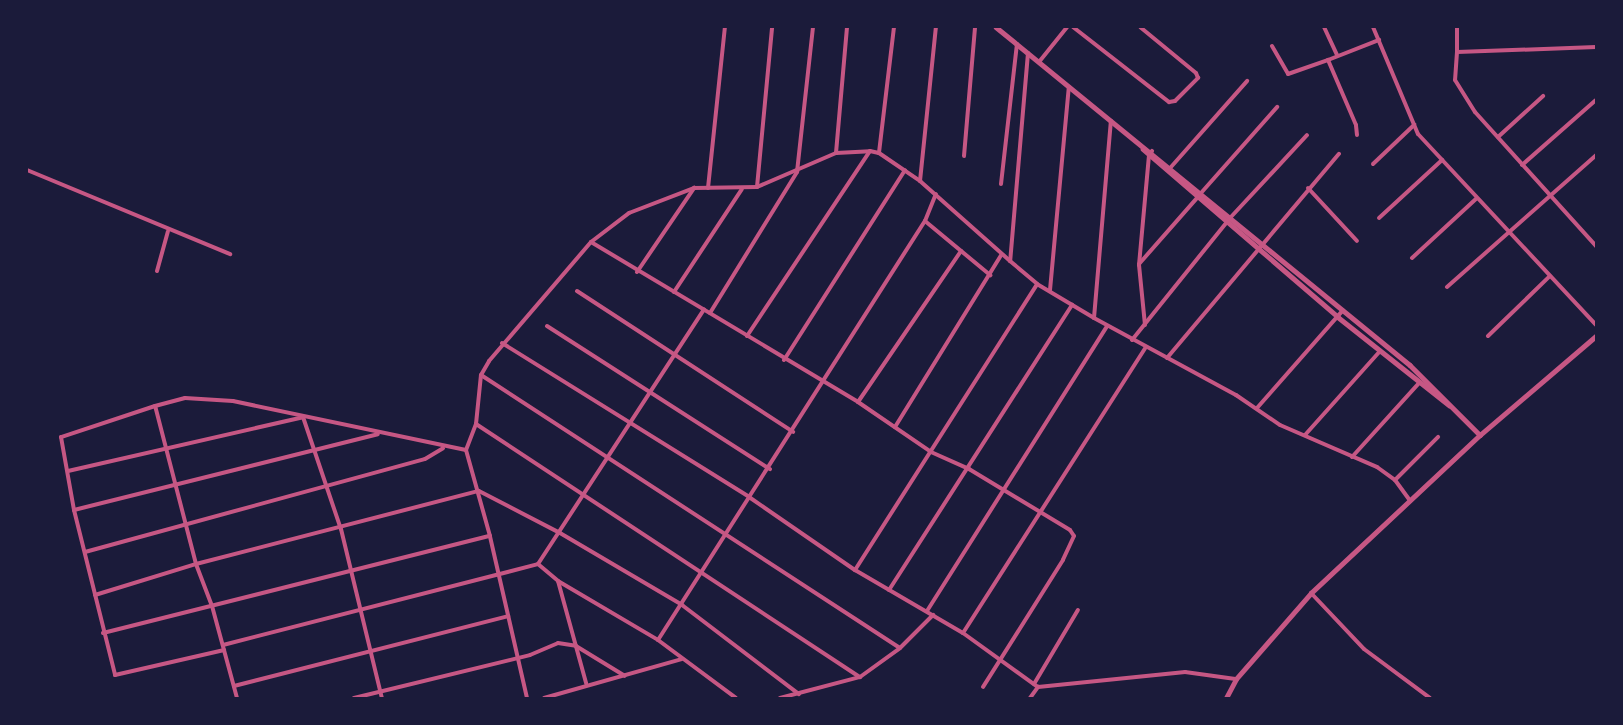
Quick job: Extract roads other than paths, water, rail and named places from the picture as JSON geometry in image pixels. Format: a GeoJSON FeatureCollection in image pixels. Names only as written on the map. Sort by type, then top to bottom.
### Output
{"type":"FeatureCollection","features":[{"type":"Feature","properties":{"kind":"street"},"geometry":{"type":"LineString","coordinates":[[708,189],[725,27]]}},
{"type":"Feature","properties":{"kind":"street"},"geometry":{"type":"LineString","coordinates":[[757,187],[772,27]]}},
{"type":"Feature","properties":{"kind":"street"},"geometry":{"type":"LineString","coordinates":[[710,313],[797,172],[813,27]]}},
{"type":"Feature","properties":{"kind":"street"},"geometry":{"type":"LineString","coordinates":[[836,153],[847,27]]}},
{"type":"Feature","properties":{"kind":"street"},"geometry":{"type":"LineString","coordinates":[[879,153],[894,27]]}},
{"type":"Feature","properties":{"kind":"street"},"geometry":{"type":"LineString","coordinates":[[920,181],[936,27]]}},
{"type":"Feature","properties":{"kind":"street"},"geometry":{"type":"LineString","coordinates":[[964,156],[975,27]]}},
{"type":"Feature","properties":{"kind":"street"},"geometry":{"type":"LineString","coordinates":[[996,27],[1142,147],[1171,167],[1230,218],[1291,278],[1419,383],[1451,405]]}},
{"type":"Feature","properties":{"kind":"street"},"geometry":{"type":"LineString","coordinates":[[1039,62],[1067,27]]}},
{"type":"Feature","properties":{"kind":"street"},"geometry":{"type":"LineString","coordinates":[[1073,27],[1169,102],[1175,101],[1198,78],[1196,73],[1140,27]]}},
{"type":"Feature","properties":{"kind":"street"},"geometry":{"type":"LineString","coordinates":[[1324,27],[1337,55]]}},
{"type":"Feature","properties":{"kind":"street"},"geometry":{"type":"LineString","coordinates":[[1373,27],[1414,125],[1442,160],[1596,326]]}},
{"type":"Feature","properties":{"kind":"street"},"geometry":{"type":"LineString","coordinates":[[1457,27],[1455,80],[1462,96],[1550,198],[1596,246]]}},
{"type":"Feature","properties":{"kind":"street"},"geometry":{"type":"LineString","coordinates":[[1272,46],[1288,74],[1379,40]]}},
{"type":"Feature","properties":{"kind":"street"},"geometry":{"type":"LineString","coordinates":[[1001,184],[1017,44]]}},
{"type":"Feature","properties":{"kind":"street"},"geometry":{"type":"LineString","coordinates":[[1457,52],[1596,47]]}},
{"type":"Feature","properties":{"kind":"street"},"geometry":{"type":"LineString","coordinates":[[1010,261],[1028,52]]}},
{"type":"Feature","properties":{"kind":"street"},"geometry":{"type":"LineString","coordinates":[[1328,60],[1356,124],[1357,135]]}},
{"type":"Feature","properties":{"kind":"street"},"geometry":{"type":"LineString","coordinates":[[1171,167],[1247,81]]}},
{"type":"Feature","properties":{"kind":"street"},"geometry":{"type":"LineString","coordinates":[[1050,290],[1069,86]]}},
{"type":"Feature","properties":{"kind":"street"},"geometry":{"type":"LineString","coordinates":[[1498,137],[1543,96]]}},
{"type":"Feature","properties":{"kind":"street"},"geometry":{"type":"LineString","coordinates":[[1522,165],[1596,100]]}},
{"type":"Feature","properties":{"kind":"street"},"geometry":{"type":"LineString","coordinates":[[1201,193],[1277,107]]}},
{"type":"Feature","properties":{"kind":"street"},"geometry":{"type":"LineString","coordinates":[[1094,318],[1111,121]]}},
{"type":"Feature","properties":{"kind":"street"},"geometry":{"type":"LineString","coordinates":[[1373,164],[1414,125]]}},
{"type":"Feature","properties":{"kind":"street"},"geometry":{"type":"LineString","coordinates":[[1132,340],[1225,223],[1307,135]]}},
{"type":"Feature","properties":{"kind":"street"},"geometry":{"type":"LineString","coordinates":[[747,336],[870,151]]}},
{"type":"Feature","properties":{"kind":"street"},"geometry":{"type":"LineString","coordinates":[[526,698],[500,576],[479,490],[466,450],[476,424],[481,375],[502,343],[591,243],[639,208],[694,188],[757,187],[797,172],[836,153],[870,151],[879,153],[936,194],[1037,284],[1145,348],[1257,408],[1280,425],[1352,457],[1395,480],[1411,502]]}},
{"type":"Feature","properties":{"kind":"street"},"geometry":{"type":"LineString","coordinates":[[1151,154],[1225,223],[1295,272],[1410,365],[1480,435]]}},
{"type":"Feature","properties":{"kind":"street"},"geometry":{"type":"LineString","coordinates":[[1145,325],[1139,265],[1151,154]]}},
{"type":"Feature","properties":{"kind":"street"},"geometry":{"type":"LineString","coordinates":[[1167,358],[1339,154]]}},
{"type":"Feature","properties":{"kind":"street"},"geometry":{"type":"LineString","coordinates":[[1447,287],[1596,155]]}},
{"type":"Feature","properties":{"kind":"street"},"geometry":{"type":"LineString","coordinates":[[1379,218],[1442,160]]}},
{"type":"Feature","properties":{"kind":"street"},"geometry":{"type":"LineString","coordinates":[[27,170],[168,231],[230,254]]}},
{"type":"Feature","properties":{"kind":"street"},"geometry":{"type":"LineString","coordinates":[[784,360],[905,170]]}},
{"type":"Feature","properties":{"kind":"street"},"geometry":{"type":"LineString","coordinates":[[637,272],[694,188]]}},
{"type":"Feature","properties":{"kind":"street"},"geometry":{"type":"LineString","coordinates":[[1308,188],[1357,241]]}},
{"type":"Feature","properties":{"kind":"street"},"geometry":{"type":"LineString","coordinates":[[674,292],[742,189]]}},
{"type":"Feature","properties":{"kind":"street"},"geometry":{"type":"LineString","coordinates":[[658,640],[704,572],[749,497],[770,469],[820,381],[925,221],[936,194]]}},
{"type":"Feature","properties":{"kind":"street"},"geometry":{"type":"LineString","coordinates":[[1139,265],[1197,198]]}},
{"type":"Feature","properties":{"kind":"street"},"geometry":{"type":"LineString","coordinates":[[1412,258],[1477,198]]}},
{"type":"Feature","properties":{"kind":"street"},"geometry":{"type":"LineString","coordinates":[[925,221],[990,275]]}},
{"type":"Feature","properties":{"kind":"street"},"geometry":{"type":"LineString","coordinates":[[157,271],[168,231]]}},
{"type":"Feature","properties":{"kind":"street"},"geometry":{"type":"LineString","coordinates":[[1590,240],[1596,234]]}},
{"type":"Feature","properties":{"kind":"street"},"geometry":{"type":"LineString","coordinates":[[591,243],[858,402],[931,452],[969,469],[1070,530],[1074,536],[1063,560],[999,658],[983,687]]}},
{"type":"Feature","properties":{"kind":"street"},"geometry":{"type":"LineString","coordinates":[[858,402],[961,251]]}},
{"type":"Feature","properties":{"kind":"street"},"geometry":{"type":"LineString","coordinates":[[895,428],[1002,254]]}},
{"type":"Feature","properties":{"kind":"street"},"geometry":{"type":"LineString","coordinates":[[1291,278],[1295,272]]}},
{"type":"Feature","properties":{"kind":"street"},"geometry":{"type":"LineString","coordinates":[[1488,336],[1550,276]]}},
{"type":"Feature","properties":{"kind":"street"},"geometry":{"type":"LineString","coordinates":[[855,570],[1037,284]]}},
{"type":"Feature","properties":{"kind":"street"},"geometry":{"type":"LineString","coordinates":[[577,291],[793,432]]}},
{"type":"Feature","properties":{"kind":"street"},"geometry":{"type":"LineString","coordinates":[[889,590],[969,469],[1072,305]]}},
{"type":"Feature","properties":{"kind":"street"},"geometry":{"type":"LineString","coordinates":[[466,450],[443,448],[233,401],[185,398],[61,437],[74,510],[114,675],[500,576],[538,564],[676,356],[704,309]]}},
{"type":"Feature","properties":{"kind":"street"},"geometry":{"type":"LineString","coordinates":[[1257,408],[1343,310]]}},
{"type":"Feature","properties":{"kind":"street"},"geometry":{"type":"LineString","coordinates":[[547,326],[770,469]]}},
{"type":"Feature","properties":{"kind":"street"},"geometry":{"type":"LineString","coordinates":[[927,611],[1107,326]]}},
{"type":"Feature","properties":{"kind":"street"},"geometry":{"type":"LineString","coordinates":[[1361,334],[1367,329]]}},
{"type":"Feature","properties":{"kind":"street"},"geometry":{"type":"LineString","coordinates":[[1226,698],[1236,679],[1311,593],[1411,502],[1480,435],[1596,336]]}},
{"type":"Feature","properties":{"kind":"street"},"geometry":{"type":"LineString","coordinates":[[502,343],[749,497],[855,570],[963,633],[1036,685],[1185,672],[1236,679]]}},
{"type":"Feature","properties":{"kind":"street"},"geometry":{"type":"LineString","coordinates":[[963,633],[1145,348]]}},
{"type":"Feature","properties":{"kind":"street"},"geometry":{"type":"LineString","coordinates":[[1305,435],[1380,351]]}},
{"type":"Feature","properties":{"kind":"street"},"geometry":{"type":"LineString","coordinates":[[1405,370],[1410,365]]}},
{"type":"Feature","properties":{"kind":"street"},"geometry":{"type":"LineString","coordinates":[[481,375],[726,537],[900,648]]}},
{"type":"Feature","properties":{"kind":"street"},"geometry":{"type":"LineString","coordinates":[[1352,457],[1419,383]]}},
{"type":"Feature","properties":{"kind":"street"},"geometry":{"type":"LineString","coordinates":[[155,406],[196,564],[212,606],[237,698]]}},
{"type":"Feature","properties":{"kind":"street"},"geometry":{"type":"LineString","coordinates":[[68,471],[303,417]]}},
{"type":"Feature","properties":{"kind":"street"},"geometry":{"type":"LineString","coordinates":[[303,417],[328,486],[353,571],[382,698]]}},
{"type":"Feature","properties":{"kind":"street"},"geometry":{"type":"LineString","coordinates":[[476,424],[704,572],[860,677]]}},
{"type":"Feature","properties":{"kind":"street"},"geometry":{"type":"LineString","coordinates":[[74,510],[382,433]]}},
{"type":"Feature","properties":{"kind":"street"},"geometry":{"type":"LineString","coordinates":[[1395,480],[1438,437]]}},
{"type":"Feature","properties":{"kind":"street"},"geometry":{"type":"LineString","coordinates":[[85,552],[429,458],[443,448]]}},
{"type":"Feature","properties":{"kind":"street"},"geometry":{"type":"LineString","coordinates":[[95,595],[196,564],[341,529],[479,490],[560,533],[682,605],[799,694]]}},
{"type":"Feature","properties":{"kind":"street"},"geometry":{"type":"LineString","coordinates":[[104,633],[490,536]]}},
{"type":"Feature","properties":{"kind":"street"},"geometry":{"type":"LineString","coordinates":[[538,564],[558,581],[658,640],[736,698]]}},
{"type":"Feature","properties":{"kind":"street"},"geometry":{"type":"LineString","coordinates":[[558,581],[586,683]]}},
{"type":"Feature","properties":{"kind":"street"},"geometry":{"type":"LineString","coordinates":[[1311,593],[1364,649],[1430,698]]}},
{"type":"Feature","properties":{"kind":"street"},"geometry":{"type":"LineString","coordinates":[[1030,698],[1078,610]]}},
{"type":"Feature","properties":{"kind":"street"},"geometry":{"type":"LineString","coordinates":[[780,698],[860,677],[900,648],[933,615]]}},
{"type":"Feature","properties":{"kind":"street"},"geometry":{"type":"LineString","coordinates":[[234,686],[372,653],[508,616]]}},
{"type":"Feature","properties":{"kind":"street"},"geometry":{"type":"LineString","coordinates":[[354,698],[518,658],[558,643],[576,646],[625,676]]}},
{"type":"Feature","properties":{"kind":"street"},"geometry":{"type":"LineString","coordinates":[[544,698],[586,683],[625,676],[683,659]]}}]}
